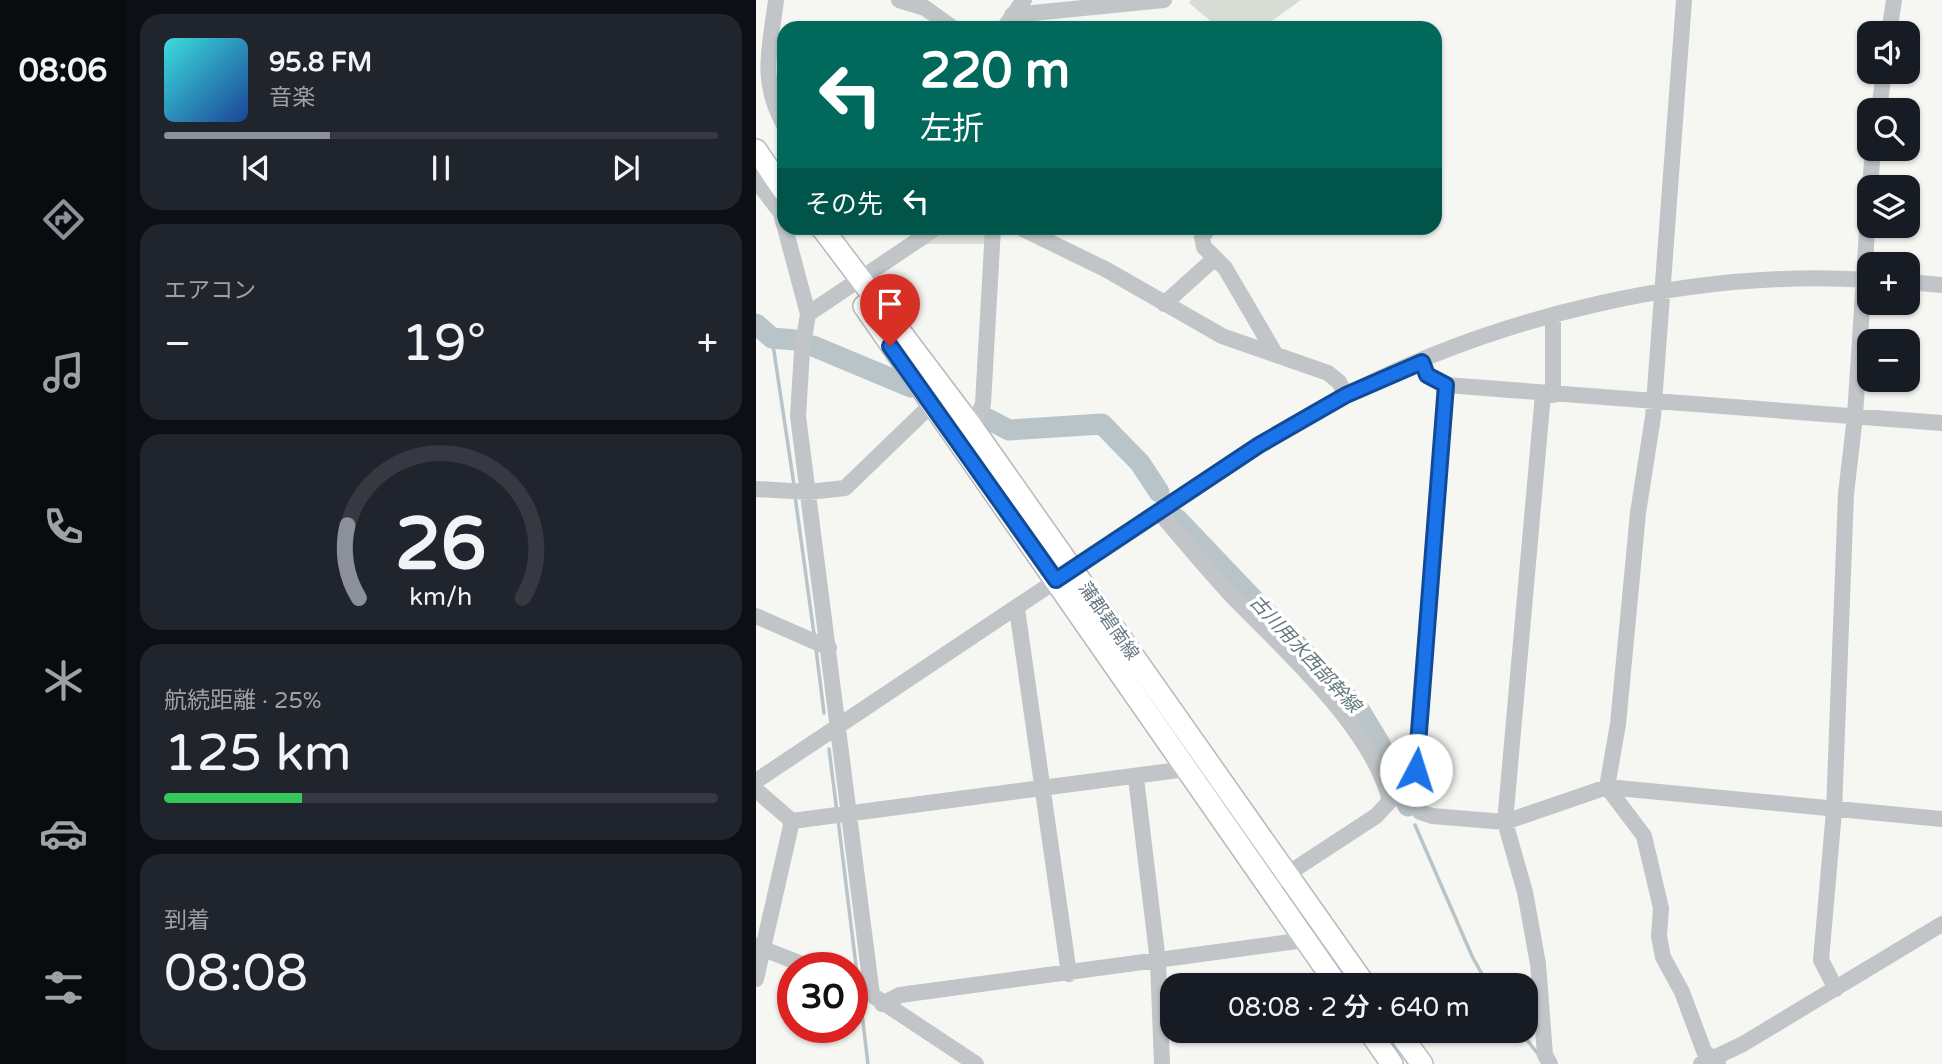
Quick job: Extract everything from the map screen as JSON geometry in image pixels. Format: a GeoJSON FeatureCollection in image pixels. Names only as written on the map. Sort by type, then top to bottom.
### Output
{"type":"FeatureCollection","features":[{"type":"Feature","properties":{"kind":"main road"},"geometry":{"type":"LineString","coordinates":[[756,141],[777,169]]}},
{"type":"Feature","properties":{"kind":"main road"},"geometry":{"type":"LineString","coordinates":[[756,150],[769,194]]}},
{"type":"Feature","properties":{"kind":"main road","name":"蒲郡碧南線"},"geometry":{"type":"LineString","coordinates":[[816,235],[970,424],[1185,769],[1355,973]]}},
{"type":"Feature","properties":{"kind":"main road","name":"蒲郡碧南線"},"geometry":{"type":"LineString","coordinates":[[826,235],[930,406],[1065,575],[1277,881],[1305,940],[1328,973]]}},
{"type":"Feature","properties":{"kind":"main road"},"geometry":{"type":"LineString","coordinates":[[1377,1043],[1392,1064]]}},
{"type":"Feature","properties":{"kind":"main road"},"geometry":{"type":"LineString","coordinates":[[1407,1043],[1422,1064]]}},
{"type":"Feature","properties":{"kind":"street"},"geometry":{"type":"LineString","coordinates":[[776,0],[763,93],[777,114]]}},
{"type":"Feature","properties":{"kind":"street"},"geometry":{"type":"LineString","coordinates":[[899,0],[925,8],[943,21]]}},
{"type":"Feature","properties":{"kind":"street"},"geometry":{"type":"LineString","coordinates":[[1009,21],[1024,0]]}},
{"type":"Feature","properties":{"kind":"street"},"geometry":{"type":"LineString","coordinates":[[1015,21],[1164,0]]}},
{"type":"Feature","properties":{"kind":"street"},"geometry":{"type":"LineString","coordinates":[[1684,0],[1654,400],[1638,513],[1618,724],[1607,787],[1644,836],[1661,908],[1659,936],[1663,957],[1682,992],[1704,1051],[1712,1063],[1941,926]]}},
{"type":"Feature","properties":{"kind":"street"},"geometry":{"type":"LineString","coordinates":[[1891,21],[1894,0]]}},
{"type":"Feature","properties":{"kind":"street"},"geometry":{"type":"LineString","coordinates":[[756,180],[769,194]]}},
{"type":"Feature","properties":{"kind":"street"},"geometry":{"type":"LineString","coordinates":[[786,235],[808,314],[802,351],[798,416],[799,492],[839,726],[842,815],[862,952]]}},
{"type":"Feature","properties":{"kind":"street"},"geometry":{"type":"LineString","coordinates":[[808,314],[926,235]]}},
{"type":"Feature","properties":{"kind":"street"},"geometry":{"type":"LineString","coordinates":[[970,424],[975,421],[983,404],[993,235]]}},
{"type":"Feature","properties":{"kind":"street"},"geometry":{"type":"LineString","coordinates":[[1035,235],[1107,270],[1222,336],[1328,373],[1339,382],[1346,395]]}},
{"type":"Feature","properties":{"kind":"street"},"geometry":{"type":"LineString","coordinates":[[1204,235],[1204,247],[1225,268],[1276,355]]}},
{"type":"Feature","properties":{"kind":"street"},"geometry":{"type":"LineString","coordinates":[[1164,304],[1215,258]]}},
{"type":"Feature","properties":{"kind":"street"},"geometry":{"type":"LineString","coordinates":[[756,781],[1259,445],[1346,395],[1472,341],[1591,306],[1766,281],[1857,280]]}},
{"type":"Feature","properties":{"kind":"street"},"geometry":{"type":"LineString","coordinates":[[1920,283],[1942,285]]}},
{"type":"Feature","properties":{"kind":"street"},"geometry":{"type":"LineString","coordinates":[[1836,989],[1821,960],[1834,811],[1846,494],[1863,315]]}},
{"type":"Feature","properties":{"kind":"street"},"geometry":{"type":"LineString","coordinates":[[1550,1064],[1545,1055],[1538,964],[1525,892],[1505,821],[1548,394],[1553,316]]}},
{"type":"Feature","properties":{"kind":"street"},"geometry":{"type":"LineString","coordinates":[[1422,362],[1427,375],[1446,385],[1942,423]]}},
{"type":"Feature","properties":{"kind":"street"},"geometry":{"type":"LineString","coordinates":[[1446,385],[1414,795],[1420,812],[1432,816],[1505,821],[1607,787],[1834,811],[1942,819]]}},
{"type":"Feature","properties":{"kind":"street"},"geometry":{"type":"LineString","coordinates":[[758,493],[845,488],[930,406]]}},
{"type":"Feature","properties":{"kind":"street"},"geometry":{"type":"LineString","coordinates":[[1159,512],[1216,580],[1339,708],[1385,782],[1390,802],[1376,816],[1277,881]]}},
{"type":"Feature","properties":{"kind":"street"},"geometry":{"type":"LineString","coordinates":[[1017,609],[1069,974]]}},
{"type":"Feature","properties":{"kind":"street"},"geometry":{"type":"LineString","coordinates":[[756,616],[826,647]]}},
{"type":"Feature","properties":{"kind":"street"},"geometry":{"type":"LineString","coordinates":[[756,790],[792,821],[1044,787],[1136,778],[1185,769]]}},
{"type":"Feature","properties":{"kind":"street"},"geometry":{"type":"LineString","coordinates":[[1136,778],[1158,962],[1162,1064]]}},
{"type":"Feature","properties":{"kind":"street"},"geometry":{"type":"LineString","coordinates":[[756,979],[760,947],[792,821]]}},
{"type":"Feature","properties":{"kind":"street"},"geometry":{"type":"LineString","coordinates":[[868,995],[900,995],[1069,974],[1305,940]]}},
{"type":"Feature","properties":{"kind":"street"},"geometry":{"type":"LineString","coordinates":[[760,947],[777,954]]}},
{"type":"Feature","properties":{"kind":"street"},"geometry":{"type":"LineString","coordinates":[[868,995],[976,1064]]}},
{"type":"Feature","properties":{"kind":"shaded area"},"geometry":{"type":"Polygon","coordinates":[[[1191,0],[1301,0],[1272,21],[1211,21],[1189,3],[1191,0]]]}},
{"type":"Feature","properties":{"kind":"shaded area"},"geometry":{"type":"Polygon","coordinates":[[[941,235],[987,235],[986,244],[926,244],[941,235]]]}},
{"type":"Feature","properties":{"kind":"waterway","name":"古川用水西部幹線"},"geometry":{"type":"LineString","coordinates":[[756,324],[772,338],[795,340]]}},
{"type":"Feature","properties":{"kind":"waterway"},"geometry":{"type":"LineString","coordinates":[[772,338],[794,485]]}},
{"type":"Feature","properties":{"kind":"waterway","name":"古川用水西部幹線"},"geometry":{"type":"LineString","coordinates":[[813,346],[911,387]]}},
{"type":"Feature","properties":{"kind":"waterway","name":"古川用水西部幹線"},"geometry":{"type":"LineString","coordinates":[[984,417],[1009,430],[1102,424],[1140,463],[1159,492]]}},
{"type":"Feature","properties":{"kind":"waterway"},"geometry":{"type":"LineString","coordinates":[[795,496],[814,634]]}},
{"type":"Feature","properties":{"kind":"waterway","name":"古川用水西部幹線"},"geometry":{"type":"LineString","coordinates":[[1177,519],[1360,711],[1380,744],[1408,806]]}},
{"type":"Feature","properties":{"kind":"waterway"},"geometry":{"type":"LineString","coordinates":[[816,649],[824,713]]}},
{"type":"Feature","properties":{"kind":"waterway"},"geometry":{"type":"LineString","coordinates":[[829,749],[837,812]]}},
{"type":"Feature","properties":{"kind":"waterway"},"geometry":{"type":"LineString","coordinates":[[838,819],[854,952]]}},
{"type":"Feature","properties":{"kind":"waterway","name":"古川用水西部幹線"},"geometry":{"type":"LineString","coordinates":[[1415,825],[1481,973]]}},
{"type":"Feature","properties":{"kind":"waterway"},"geometry":{"type":"LineString","coordinates":[[865,1043],[868,1064]]}},
{"type":"Feature","properties":{"kind":"waterway","name":"古川用水西部幹線"},"geometry":{"type":"LineString","coordinates":[[1529,1043],[1538,1054]]}},
{"type":"Feature","properties":{"kind":"route"},"geometry":{"type":"LineString","coordinates":[[890,346],[1056,580],[1259,445],[1346,395],[1422,362],[1427,375],[1446,385],[1416,770]]}}]}
